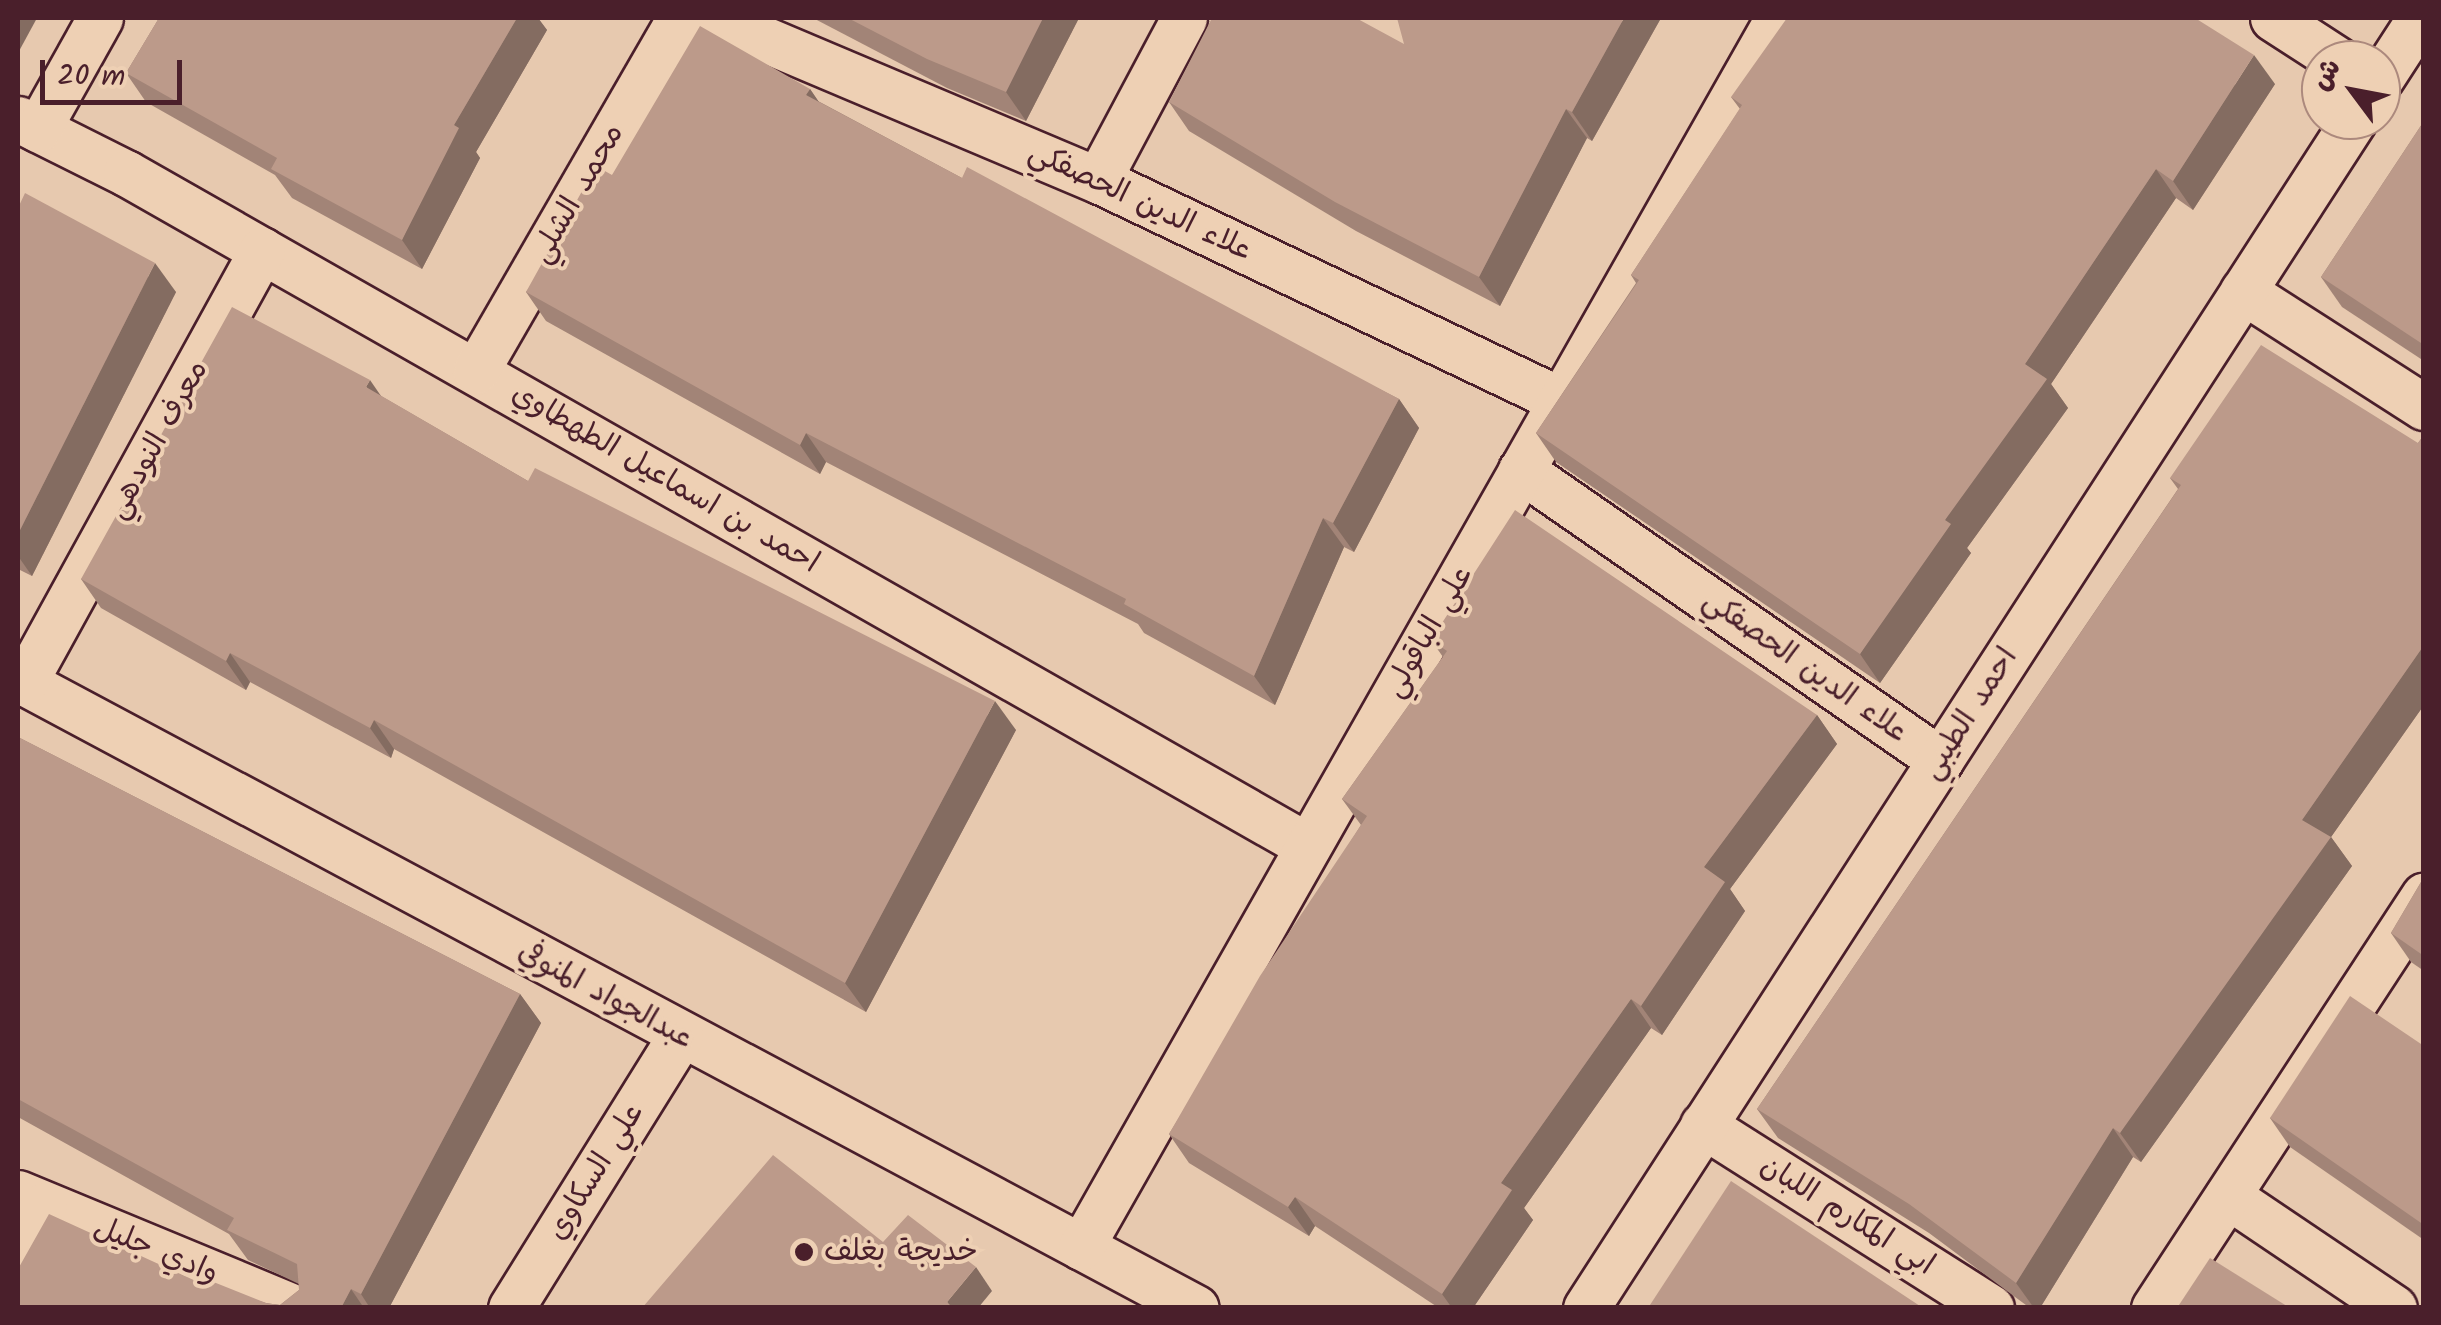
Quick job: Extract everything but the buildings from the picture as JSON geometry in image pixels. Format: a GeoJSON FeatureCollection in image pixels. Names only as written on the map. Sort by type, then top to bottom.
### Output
{"type":"FeatureCollection","features":[{"type":"Feature","properties":{"kind":"street"},"geometry":{"type":"LineString","coordinates":[[28,124],[100,18]]}},
{"type":"Feature","properties":{"kind":"street","name":"محمد الشلي"},"geometry":{"type":"LineString","coordinates":[[476,371],[680,18]]}},
{"type":"Feature","properties":{"kind":"street","name":"علاء الدين الحصفكي"},"geometry":{"type":"LineString","coordinates":[[714,18],[1098,180],[1560,400]]}},
{"type":"Feature","properties":{"kind":"street"},"geometry":{"type":"LineString","coordinates":[[1098,180],[1184,18]]}},
{"type":"Feature","properties":{"kind":"street","name":"علي الباقولي"},"geometry":{"type":"LineString","coordinates":[[1080,1246],[1778,18]]}},
{"type":"Feature","properties":{"kind":"street"},"geometry":{"type":"LineString","coordinates":[[2273,18],[2307,40]]}},
{"type":"Feature","properties":{"kind":"street"},"geometry":{"type":"LineString","coordinates":[[2401,47],[2420,18]]}},
{"type":"Feature","properties":{"kind":"street","name":"احمد بن اسماعيل الطهطاوي"},"geometry":{"type":"LineString","coordinates":[[28,124],[262,250],[1308,846]]}},
{"type":"Feature","properties":{"kind":"street","name":"احمد الطيبي"},"geometry":{"type":"LineString","coordinates":[[1586,1308],[2341,140]]}},
{"type":"Feature","properties":{"kind":"street","name":"معرف النودهي"},"geometry":{"type":"LineString","coordinates":[[21,681],[262,250]]}},
{"type":"Feature","properties":{"kind":"street"},"geometry":{"type":"LineString","coordinates":[[2243,291],[2424,407]]}},
{"type":"Feature","properties":{"kind":"street","name":"علاء الدين الحصفكي"},"geometry":{"type":"LineString","coordinates":[[1521,470],[1940,760]]}},
{"type":"Feature","properties":{"kind":"street","name":"عبدالجواد المنوفي"},"geometry":{"type":"LineString","coordinates":[[21,681],[1196,1308]]}},
{"type":"Feature","properties":{"kind":"street"},"geometry":{"type":"LineString","coordinates":[[2154,1308],[2424,894]]}},
{"type":"Feature","properties":{"kind":"street","name":"علي السكاوي"},"geometry":{"type":"LineString","coordinates":[[511,1308],[680,1036]]}},
{"type":"Feature","properties":{"kind":"street","name":"ابي المكارم اللبان"},"geometry":{"type":"LineString","coordinates":[[1704,1126],[1991,1308]]}},
{"type":"Feature","properties":{"kind":"street"},"geometry":{"type":"LineString","coordinates":[[2228,1196],[2394,1308]]}},
{"type":"Feature","properties":{"kind":"street"},"geometry":{"type":"LineString","coordinates":[[18,1254],[31,1199]]}},
{"type":"Feature","properties":{"kind":"street","name":"وادي جليل"},"geometry":{"type":"LineString","coordinates":[[31,1199],[296,1308]]}},
{"type":"Feature","properties":{"kind":"place","name":"خديجة بغلف"},"geometry":{"type":"Point","coordinates":[804,1252]}}]}
